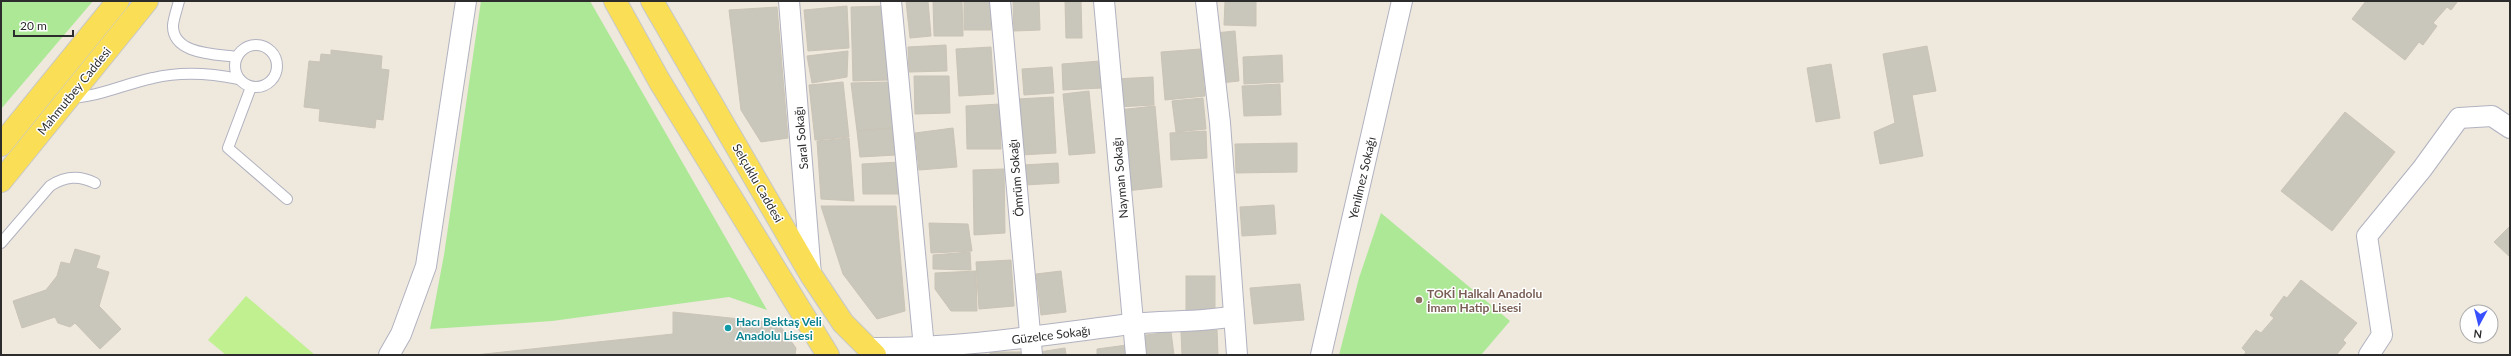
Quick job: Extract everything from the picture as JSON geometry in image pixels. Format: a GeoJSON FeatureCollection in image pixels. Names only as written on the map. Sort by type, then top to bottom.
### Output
{"type":"FeatureCollection","features":[{"type":"Feature","properties":{"kind":"main road","name":"Mahmutbey Caddesi"},"geometry":{"type":"LineString","coordinates":[[1,145],[118,1]]}},
{"type":"Feature","properties":{"kind":"main road","name":"Mahmutbey Caddesi"},"geometry":{"type":"LineString","coordinates":[[1,182],[67,98],[147,1]]}},
{"type":"Feature","properties":{"kind":"main road"},"geometry":{"type":"LineString","coordinates":[[615,1],[660,82],[828,355]]}},
{"type":"Feature","properties":{"kind":"main road","name":"Selçuklu Caddesi"},"geometry":{"type":"LineString","coordinates":[[652,1],[811,275],[843,322],[872,352]]}},
{"type":"Feature","properties":{"kind":"street"},"geometry":{"type":"LineString","coordinates":[[389,355],[401,334],[426,266],[466,1]]}},
{"type":"Feature","properties":{"kind":"street","name":"Saral Sokağı"},"geometry":{"type":"LineString","coordinates":[[789,1],[804,157],[811,275]]}},
{"type":"Feature","properties":{"kind":"street"},"geometry":{"type":"LineString","coordinates":[[891,1],[924,348]]}},
{"type":"Feature","properties":{"kind":"street","name":"Ömrüm Sokağı"},"geometry":{"type":"LineString","coordinates":[[1000,1],[1031,347]]}},
{"type":"Feature","properties":{"kind":"street","name":"Nayman Sokağı"},"geometry":{"type":"LineString","coordinates":[[1104,1],[1136,355]]}},
{"type":"Feature","properties":{"kind":"street"},"geometry":{"type":"LineString","coordinates":[[1206,1],[1220,123],[1237,355]]}},
{"type":"Feature","properties":{"kind":"street","name":"Yenilmez Sokağı"},"geometry":{"type":"LineString","coordinates":[[1321,355],[1402,1]]}},
{"type":"Feature","properties":{"kind":"street"},"geometry":{"type":"LineString","coordinates":[[2369,355],[2382,335],[2367,236],[2422,169],[2459,118],[2492,116],[2510,128]]}},
{"type":"Feature","properties":{"kind":"street","name":"Güzelce Sokağı"},"geometry":{"type":"LineString","coordinates":[[872,352],[924,348],[1031,347],[1133,324],[1234,316]]}},
{"type":"Feature","properties":{"kind":"lane"},"geometry":{"type":"LineString","coordinates":[[179,1],[173,26],[179,42],[189,49],[237,57]]}},
{"type":"Feature","properties":{"kind":"lane"},"geometry":{"type":"LineString","coordinates":[[67,98],[100,94],[152,78],[170,75],[203,74],[239,79],[251,87],[265,86],[272,82],[278,69],[274,54],[262,46],[255,45],[241,51],[235,64],[239,79]]}},
{"type":"Feature","properties":{"kind":"lane"},"geometry":{"type":"LineString","coordinates":[[251,87],[228,148],[287,199]]}},
{"type":"Feature","properties":{"kind":"lane"},"geometry":{"type":"LineString","coordinates":[[1,243],[50,186],[57,182],[79,177],[96,183]]}},
{"type":"Feature","properties":{"kind":"green space"},"geometry":{"type":"Polygon","coordinates":[[[1,1],[93,1],[1,109],[1,1]]]}},
{"type":"Feature","properties":{"kind":"green space"},"geometry":{"type":"Polygon","coordinates":[[[481,1],[590,1],[767,310],[729,297],[552,321],[430,329],[444,255],[481,1]]]}},
{"type":"Feature","properties":{"kind":"green space","name":"TOKİ Halkalı Anadolu İmam Hatip Lisesi"},"geometry":{"type":"Polygon","coordinates":[[[1381,213],[1510,321],[1481,355],[1339,355],[1359,278],[1381,213]]]}},
{"type":"Feature","properties":{"kind":"green space"},"geometry":{"type":"Polygon","coordinates":[[[246,296],[315,355],[226,355],[208,340],[246,296]]]}},
{"type":"Feature","properties":{"kind":"building"},"geometry":{"type":"Polygon","coordinates":[[[906,1],[928,1],[931,36],[910,38],[906,1]]]}},
{"type":"Feature","properties":{"kind":"building"},"geometry":{"type":"Polygon","coordinates":[[[933,1],[962,1],[963,36],[934,36],[933,1]]]}},
{"type":"Feature","properties":{"kind":"building"},"geometry":{"type":"Polygon","coordinates":[[[964,1],[991,1],[991,30],[964,30],[964,1]]]}},
{"type":"Feature","properties":{"kind":"building"},"geometry":{"type":"Polygon","coordinates":[[[1013,1],[1039,1],[1040,30],[1014,31],[1013,1]]]}},
{"type":"Feature","properties":{"kind":"building"},"geometry":{"type":"Polygon","coordinates":[[[1065,1],[1081,1],[1082,38],[1066,38],[1065,1]]]}},
{"type":"Feature","properties":{"kind":"building"},"geometry":{"type":"Polygon","coordinates":[[[1225,1],[1256,1],[1256,26],[1224,25],[1225,1]]]}},
{"type":"Feature","properties":{"kind":"building"},"geometry":{"type":"Polygon","coordinates":[[[2366,1],[2458,1],[2451,10],[2447,7],[2433,23],[2437,26],[2423,45],[2419,42],[2405,60],[2352,19],[2366,1]]]}},
{"type":"Feature","properties":{"kind":"building"},"geometry":{"type":"Polygon","coordinates":[[[847,6],[849,48],[808,51],[804,10],[847,6]]]}},
{"type":"Feature","properties":{"kind":"building"},"geometry":{"type":"Polygon","coordinates":[[[887,6],[889,80],[853,81],[851,7],[887,6]]]}},
{"type":"Feature","properties":{"kind":"building"},"geometry":{"type":"Polygon","coordinates":[[[777,7],[788,138],[761,142],[741,110],[729,10],[777,7]]]}},
{"type":"Feature","properties":{"kind":"building"},"geometry":{"type":"Polygon","coordinates":[[[1235,31],[1239,81],[1220,83],[1215,33],[1235,31]]]}},
{"type":"Feature","properties":{"kind":"building"},"geometry":{"type":"Polygon","coordinates":[[[946,45],[947,71],[909,72],[908,47],[946,45]]]}},
{"type":"Feature","properties":{"kind":"building"},"geometry":{"type":"Polygon","coordinates":[[[1927,46],[1936,91],[1912,95],[1923,156],[1880,164],[1874,132],[1895,123],[1883,54],[1927,46]]]}},
{"type":"Feature","properties":{"kind":"building"},"geometry":{"type":"Polygon","coordinates":[[[991,47],[994,94],[959,96],[956,49],[991,47]]]}},
{"type":"Feature","properties":{"kind":"building"},"geometry":{"type":"Polygon","coordinates":[[[1201,49],[1205,96],[1165,100],[1161,52],[1201,49]]]}},
{"type":"Feature","properties":{"kind":"building"},"geometry":{"type":"Polygon","coordinates":[[[331,50],[382,56],[381,69],[389,70],[383,120],[376,119],[375,128],[319,121],[320,109],[304,107],[309,61],[320,62],[321,54],[331,55],[331,50]]]}},
{"type":"Feature","properties":{"kind":"building"},"geometry":{"type":"Polygon","coordinates":[[[848,51],[847,77],[812,83],[807,56],[848,51]]]}},
{"type":"Feature","properties":{"kind":"building"},"geometry":{"type":"Polygon","coordinates":[[[1282,55],[1283,82],[1244,84],[1243,57],[1282,55]]]}},
{"type":"Feature","properties":{"kind":"building"},"geometry":{"type":"Polygon","coordinates":[[[1100,61],[1102,88],[1063,90],[1062,64],[1100,61]]]}},
{"type":"Feature","properties":{"kind":"building"},"geometry":{"type":"Polygon","coordinates":[[[1831,64],[1840,118],[1816,122],[1807,68],[1831,64]]]}},
{"type":"Feature","properties":{"kind":"building"},"geometry":{"type":"Polygon","coordinates":[[[1052,67],[1054,93],[1024,95],[1022,69],[1052,67]]]}},
{"type":"Feature","properties":{"kind":"building"},"geometry":{"type":"Polygon","coordinates":[[[914,76],[949,76],[950,113],[915,114],[914,76]]]}},
{"type":"Feature","properties":{"kind":"building"},"geometry":{"type":"Polygon","coordinates":[[[1153,77],[1154,105],[1117,107],[1115,79],[1153,77]]]}},
{"type":"Feature","properties":{"kind":"building"},"geometry":{"type":"Polygon","coordinates":[[[843,82],[849,137],[815,140],[809,85],[843,82]]]}},
{"type":"Feature","properties":{"kind":"building"},"geometry":{"type":"Polygon","coordinates":[[[889,82],[893,128],[857,131],[851,83],[889,82]]]}},
{"type":"Feature","properties":{"kind":"building"},"geometry":{"type":"Polygon","coordinates":[[[1280,84],[1281,115],[1244,116],[1242,86],[1280,84]]]}},
{"type":"Feature","properties":{"kind":"building"},"geometry":{"type":"Polygon","coordinates":[[[1089,91],[1095,153],[1069,155],[1063,94],[1089,91]]]}},
{"type":"Feature","properties":{"kind":"building"},"geometry":{"type":"Polygon","coordinates":[[[1053,97],[1056,153],[1021,155],[1018,99],[1053,97]]]}},
{"type":"Feature","properties":{"kind":"building"},"geometry":{"type":"Polygon","coordinates":[[[1203,98],[1206,129],[1176,132],[1172,101],[1203,98]]]}},
{"type":"Feature","properties":{"kind":"building"},"geometry":{"type":"Polygon","coordinates":[[[1000,104],[1001,149],[967,149],[966,106],[1000,104]]]}},
{"type":"Feature","properties":{"kind":"building"},"geometry":{"type":"Polygon","coordinates":[[[1155,106],[1162,187],[1126,191],[1118,110],[1155,106]]]}},
{"type":"Feature","properties":{"kind":"building"},"geometry":{"type":"Polygon","coordinates":[[[2345,112],[2395,152],[2332,231],[2281,191],[2345,112]]]}},
{"type":"Feature","properties":{"kind":"building"},"geometry":{"type":"Polygon","coordinates":[[[893,128],[896,155],[860,157],[857,131],[893,128]]]}},
{"type":"Feature","properties":{"kind":"building"},"geometry":{"type":"Polygon","coordinates":[[[953,128],[957,167],[919,170],[915,133],[953,128]]]}},
{"type":"Feature","properties":{"kind":"building"},"geometry":{"type":"Polygon","coordinates":[[[1206,131],[1207,158],[1171,160],[1170,133],[1206,131]]]}},
{"type":"Feature","properties":{"kind":"building"},"geometry":{"type":"Polygon","coordinates":[[[849,138],[854,201],[821,199],[817,141],[849,138]]]}},
{"type":"Feature","properties":{"kind":"building"},"geometry":{"type":"Polygon","coordinates":[[[1297,143],[1297,172],[1236,173],[1235,144],[1297,143]]]}},
{"type":"Feature","properties":{"kind":"building"},"geometry":{"type":"Polygon","coordinates":[[[900,162],[902,194],[863,194],[862,164],[900,162]]]}},
{"type":"Feature","properties":{"kind":"building"},"geometry":{"type":"Polygon","coordinates":[[[1058,163],[1059,183],[1025,185],[1023,165],[1058,163]]]}},
{"type":"Feature","properties":{"kind":"building"},"geometry":{"type":"Polygon","coordinates":[[[1004,169],[1005,233],[974,235],[973,170],[1004,169]]]}},
{"type":"Feature","properties":{"kind":"building"},"geometry":{"type":"Polygon","coordinates":[[[1274,205],[1276,234],[1242,236],[1240,207],[1274,205]]]}},
{"type":"Feature","properties":{"kind":"building"},"geometry":{"type":"Polygon","coordinates":[[[821,206],[896,206],[905,311],[877,319],[843,274],[821,206]]]}},
{"type":"Feature","properties":{"kind":"building"},"geometry":{"type":"Polygon","coordinates":[[[929,223],[968,224],[972,251],[931,253],[929,223]]]}},
{"type":"Feature","properties":{"kind":"building"},"geometry":{"type":"Polygon","coordinates":[[[2510,226],[2510,257],[2494,242],[2510,226]]]}},
{"type":"Feature","properties":{"kind":"building"},"geometry":{"type":"Polygon","coordinates":[[[75,249],[100,256],[96,268],[109,272],[99,306],[121,329],[100,349],[75,323],[70,327],[58,323],[55,317],[22,328],[13,301],[46,290],[57,276],[61,262],[70,264],[75,249]]]}},
{"type":"Feature","properties":{"kind":"building"},"geometry":{"type":"Polygon","coordinates":[[[970,252],[971,270],[933,269],[933,255],[970,252]]]}},
{"type":"Feature","properties":{"kind":"building"},"geometry":{"type":"Polygon","coordinates":[[[1011,260],[1014,306],[979,309],[976,262],[1011,260]]]}},
{"type":"Feature","properties":{"kind":"building"},"geometry":{"type":"Polygon","coordinates":[[[976,271],[977,311],[951,311],[935,289],[935,273],[976,271]]]}},
{"type":"Feature","properties":{"kind":"building"},"geometry":{"type":"Polygon","coordinates":[[[1061,271],[1066,312],[1041,315],[1036,274],[1061,271]]]}},
{"type":"Feature","properties":{"kind":"building"},"geometry":{"type":"Polygon","coordinates":[[[1186,276],[1215,276],[1215,314],[1186,314],[1186,276]]]}},
{"type":"Feature","properties":{"kind":"building"},"geometry":{"type":"Polygon","coordinates":[[[2301,280],[2357,323],[2343,340],[2346,343],[2336,355],[2244,355],[2246,352],[2242,348],[2256,330],[2261,333],[2274,318],[2270,315],[2284,296],[2287,298],[2301,280]]]}},
{"type":"Feature","properties":{"kind":"building"},"geometry":{"type":"Polygon","coordinates":[[[1300,284],[1304,320],[1254,324],[1250,288],[1300,284]]]}},
{"type":"Feature","properties":{"kind":"building","name":"Hacı Bektaş Veli Anadolu Lisesi"},"geometry":{"type":"Polygon","coordinates":[[[673,312],[778,323],[796,348],[795,355],[475,355],[673,334],[673,312]]]}},
{"type":"Feature","properties":{"kind":"building"},"geometry":{"type":"Polygon","coordinates":[[[1217,330],[1218,355],[1182,355],[1181,332],[1217,330]]]}},
{"type":"Feature","properties":{"kind":"building"},"geometry":{"type":"Polygon","coordinates":[[[1171,332],[1174,355],[1141,355],[1138,336],[1171,332]]]}},
{"type":"Feature","properties":{"kind":"building"},"geometry":{"type":"Polygon","coordinates":[[[1127,345],[1129,355],[1097,355],[1097,349],[1127,345]]]}},
{"type":"Feature","properties":{"kind":"building"},"geometry":{"type":"Polygon","coordinates":[[[1065,348],[1066,355],[1033,355],[1033,353],[1065,348]]]}},
{"type":"Feature","properties":{"kind":"building"},"geometry":{"type":"Polygon","coordinates":[[[990,352],[1021,352],[1021,355],[990,355],[990,352]]]}},
{"type":"Feature","properties":{"kind":"place","name":"TOKİ Halkalı Anadolu İmam Hatip Lisesi"},"geometry":{"type":"Point","coordinates":[1419,300]}},
{"type":"Feature","properties":{"kind":"place","name":"Hacı Bektaş Veli Anadolu Lisesi"},"geometry":{"type":"Point","coordinates":[728,328]}}]}
